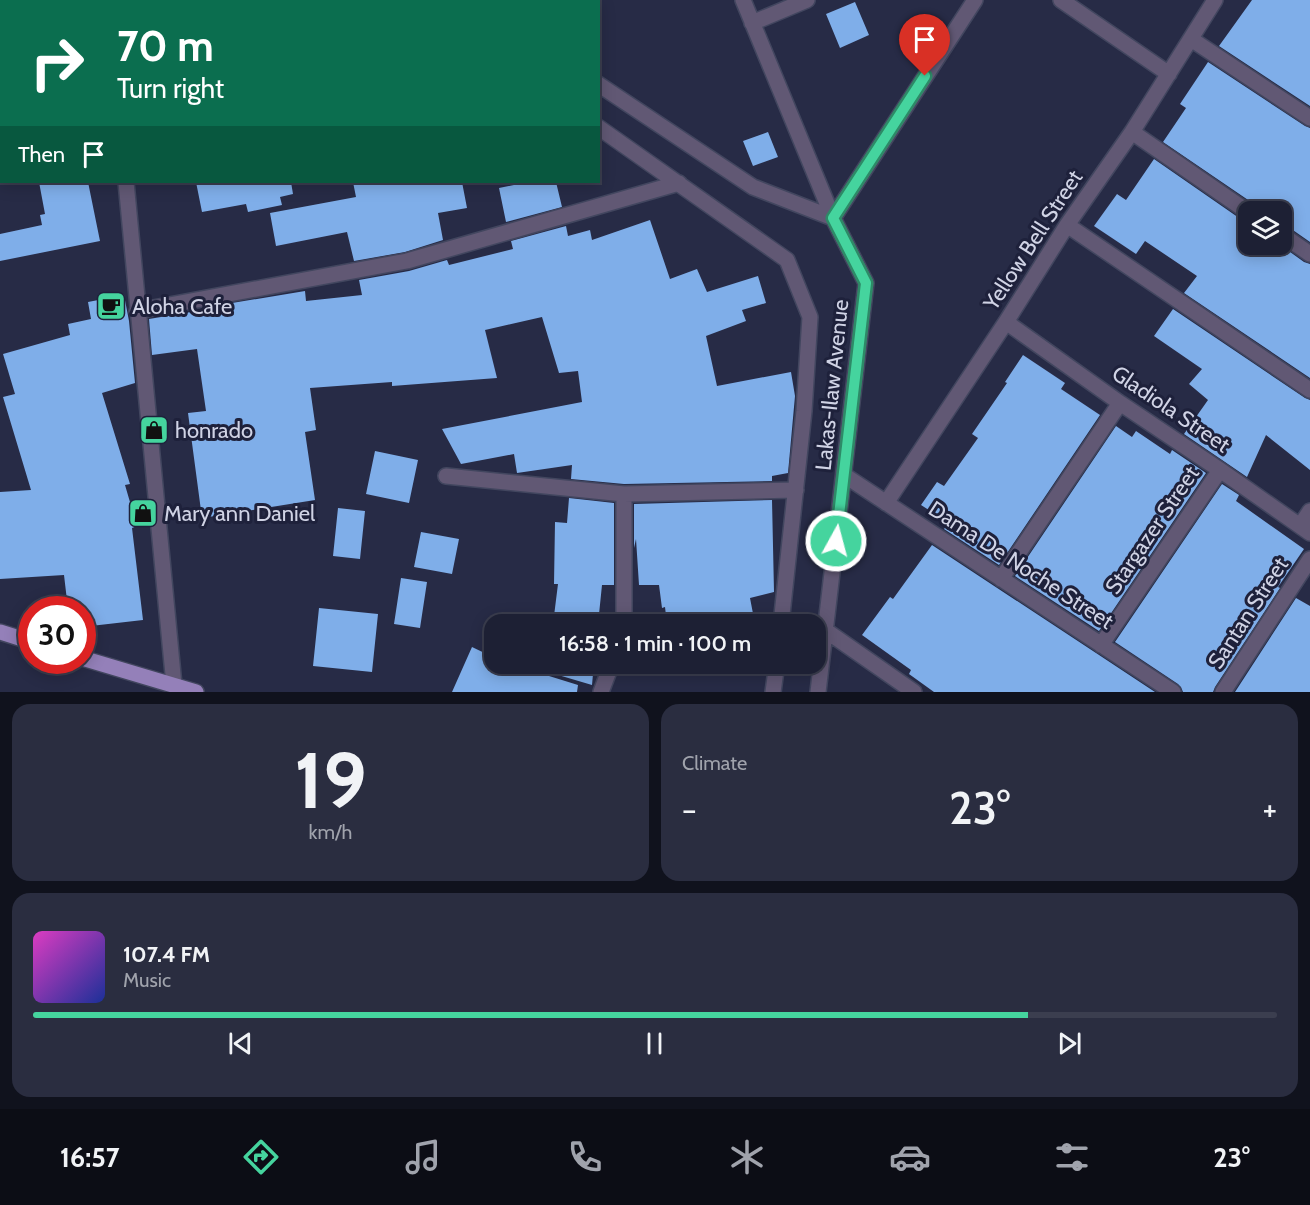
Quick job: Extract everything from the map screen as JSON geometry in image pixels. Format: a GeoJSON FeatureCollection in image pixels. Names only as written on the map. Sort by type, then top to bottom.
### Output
{"type":"FeatureCollection","features":[{"type":"Feature","properties":{"kind":"main road"},"geometry":{"type":"LineString","coordinates":[[0,632],[18,638]]}},
{"type":"Feature","properties":{"kind":"main road"},"geometry":{"type":"LineString","coordinates":[[96,661],[196,692]]}},
{"type":"Feature","properties":{"kind":"street","name":"Lakas-Ilaw Avenue"},"geometry":{"type":"LineString","coordinates":[[742,0],[833,218],[866,283],[826,622]]}},
{"type":"Feature","properties":{"kind":"street"},"geometry":{"type":"LineString","coordinates":[[752,23],[807,0]]}},
{"type":"Feature","properties":{"kind":"street"},"geometry":{"type":"LineString","coordinates":[[600,85],[753,187],[833,218],[975,0]]}},
{"type":"Feature","properties":{"kind":"street"},"geometry":{"type":"LineString","coordinates":[[1061,0],[1169,74]]}},
{"type":"Feature","properties":{"kind":"street","name":"Yellow Bell Street"},"geometry":{"type":"LineString","coordinates":[[886,503],[1006,322],[1066,225],[1132,132],[1215,0]]}},
{"type":"Feature","properties":{"kind":"street"},"geometry":{"type":"LineString","coordinates":[[1191,39],[1310,118]]}},
{"type":"Feature","properties":{"kind":"street"},"geometry":{"type":"LineString","coordinates":[[600,128],[787,260],[810,317],[804,411],[782,614]]}},
{"type":"Feature","properties":{"kind":"street"},"geometry":{"type":"LineString","coordinates":[[1132,132],[1238,205]]}},
{"type":"Feature","properties":{"kind":"street"},"geometry":{"type":"LineString","coordinates":[[126,183],[174,685]]}},
{"type":"Feature","properties":{"kind":"street"},"geometry":{"type":"LineString","coordinates":[[137,311],[407,261],[680,183]]}},
{"type":"Feature","properties":{"kind":"street"},"geometry":{"type":"LineString","coordinates":[[1066,225],[1310,390]]}},
{"type":"Feature","properties":{"kind":"street"},"geometry":{"type":"LineString","coordinates":[[1292,242],[1310,254]]}},
{"type":"Feature","properties":{"kind":"street","name":"Gladiola Street"},"geometry":{"type":"LineString","coordinates":[[1006,322],[1120,404],[1305,529]]}},
{"type":"Feature","properties":{"kind":"street"},"geometry":{"type":"LineString","coordinates":[[1001,579],[1120,404]]}},
{"type":"Feature","properties":{"kind":"street","name":"Stargazer Street"},"geometry":{"type":"LineString","coordinates":[[1101,645],[1220,470]]}},
{"type":"Feature","properties":{"kind":"street","name":"Dama De Noche Street"},"geometry":{"type":"LineString","coordinates":[[844,475],[1173,692]]}},
{"type":"Feature","properties":{"kind":"street"},"geometry":{"type":"LineString","coordinates":[[446,476],[624,494],[795,490]]}},
{"type":"Feature","properties":{"kind":"street"},"geometry":{"type":"LineString","coordinates":[[624,494],[624,614]]}},
{"type":"Feature","properties":{"kind":"street"},"geometry":{"type":"LineString","coordinates":[[1305,529],[1310,511]]}},
{"type":"Feature","properties":{"kind":"street","name":"Santan Street"},"geometry":{"type":"LineString","coordinates":[[1223,692],[1310,559]]}},
{"type":"Feature","properties":{"kind":"street"},"geometry":{"type":"LineString","coordinates":[[826,631],[914,692]]}},
{"type":"Feature","properties":{"kind":"street"},"geometry":{"type":"LineString","coordinates":[[601,692],[608,674]]}},
{"type":"Feature","properties":{"kind":"street"},"geometry":{"type":"LineString","coordinates":[[773,692],[775,674]]}},
{"type":"Feature","properties":{"kind":"street","name":"Lakas-Ilaw Avenue"},"geometry":{"type":"LineString","coordinates":[[818,692],[820,674]]}},
{"type":"Feature","properties":{"kind":"building"},"geometry":{"type":"Polygon","coordinates":[[[1252,0],[1310,0],[1310,106],[1219,46],[1252,0]]]}},
{"type":"Feature","properties":{"kind":"building"},"geometry":{"type":"Polygon","coordinates":[[[855,2],[869,35],[840,48],[826,14],[855,2]]]}},
{"type":"Feature","properties":{"kind":"building"},"geometry":{"type":"Polygon","coordinates":[[[1208,62],[1310,128],[1310,242],[1292,229],[1292,201],[1250,201],[1163,142],[1186,108],[1180,104],[1208,62]]]}},
{"type":"Feature","properties":{"kind":"building"},"geometry":{"type":"Polygon","coordinates":[[[768,132],[778,157],[753,166],[743,141],[768,132]]]}},
{"type":"Feature","properties":{"kind":"building"},"geometry":{"type":"Polygon","coordinates":[[[1154,159],[1238,217],[1238,255],[1292,253],[1310,264],[1310,378],[1184,293],[1197,276],[1145,241],[1136,254],[1094,226],[1117,194],[1126,200],[1154,159]]]}},
{"type":"Feature","properties":{"kind":"building"},"geometry":{"type":"Polygon","coordinates":[[[39,183],[88,183],[100,241],[0,261],[0,234],[42,225],[40,215],[45,214],[39,183]]]}},
{"type":"Feature","properties":{"kind":"building"},"geometry":{"type":"Polygon","coordinates":[[[196,183],[291,183],[293,194],[280,197],[282,205],[248,212],[246,204],[202,212],[196,183]]]}},
{"type":"Feature","properties":{"kind":"building"},"geometry":{"type":"Polygon","coordinates":[[[353,183],[462,183],[467,208],[438,213],[443,240],[405,252],[354,261],[347,232],[276,246],[270,213],[356,197],[353,183]]]}},
{"type":"Feature","properties":{"kind":"building"},"geometry":{"type":"Polygon","coordinates":[[[523,183],[556,183],[562,207],[506,222],[499,188],[523,183]]]}},
{"type":"Feature","properties":{"kind":"building"},"geometry":{"type":"Polygon","coordinates":[[[650,220],[670,279],[697,269],[707,292],[758,276],[766,303],[742,310],[746,321],[706,336],[717,386],[791,372],[795,396],[788,473],[772,476],[772,481],[624,484],[571,479],[572,465],[517,473],[514,454],[461,464],[442,429],[582,402],[578,371],[559,373],[542,317],[485,330],[497,378],[392,386],[392,382],[310,388],[316,430],[305,432],[315,500],[202,518],[188,413],[206,411],[197,349],[152,355],[149,319],[305,291],[306,301],[362,295],[359,280],[409,271],[447,260],[449,265],[513,249],[511,241],[566,226],[568,236],[590,230],[592,240],[650,220]]]}},
{"type":"Feature","properties":{"kind":"building"},"geometry":{"type":"Polygon","coordinates":[[[124,295],[129,321],[135,383],[102,393],[130,484],[125,485],[137,526],[132,528],[143,620],[96,625],[96,596],[66,596],[64,575],[0,579],[0,492],[31,490],[3,397],[15,394],[3,354],[70,335],[68,324],[91,319],[88,302],[124,295]]]}},
{"type":"Feature","properties":{"kind":"building"},"geometry":{"type":"Polygon","coordinates":[[[1173,309],[1310,400],[1310,470],[1266,435],[1247,477],[1184,434],[1208,400],[1189,384],[1202,369],[1154,336],[1173,309]]]}},
{"type":"Feature","properties":{"kind":"building"},"geometry":{"type":"Polygon","coordinates":[[[1023,355],[1065,383],[1061,389],[1100,415],[999,565],[944,529],[949,523],[921,505],[937,482],[944,486],[978,438],[972,434],[1023,355]]]}},
{"type":"Feature","properties":{"kind":"building"},"geometry":{"type":"Polygon","coordinates":[[[1116,426],[1132,437],[1136,431],[1170,454],[1172,450],[1206,473],[1099,631],[1015,576],[1116,426]]]}},
{"type":"Feature","properties":{"kind":"building"},"geometry":{"type":"Polygon","coordinates":[[[375,451],[418,460],[409,503],[366,494],[375,451]]]}},
{"type":"Feature","properties":{"kind":"building"},"geometry":{"type":"Polygon","coordinates":[[[1222,484],[1239,495],[1236,501],[1304,549],[1213,692],[1183,692],[1178,684],[1115,642],[1222,484]]]}},
{"type":"Feature","properties":{"kind":"building"},"geometry":{"type":"Polygon","coordinates":[[[569,498],[614,503],[614,585],[602,585],[599,614],[554,614],[558,584],[554,584],[555,522],[567,523],[569,498]]]}},
{"type":"Feature","properties":{"kind":"building"},"geometry":{"type":"Polygon","coordinates":[[[772,500],[774,592],[750,598],[753,614],[666,614],[665,607],[662,608],[659,585],[639,585],[636,539],[634,548],[634,504],[772,500]]]}},
{"type":"Feature","properties":{"kind":"building"},"geometry":{"type":"Polygon","coordinates":[[[338,508],[365,511],[360,559],[333,556],[338,508]]]}},
{"type":"Feature","properties":{"kind":"building"},"geometry":{"type":"Polygon","coordinates":[[[421,532],[459,539],[452,574],[414,567],[421,532]]]}},
{"type":"Feature","properties":{"kind":"building"},"geometry":{"type":"Polygon","coordinates":[[[932,545],[1155,692],[934,692],[909,674],[911,670],[862,635],[890,597],[893,599],[932,545]]]}},
{"type":"Feature","properties":{"kind":"building"},"geometry":{"type":"Polygon","coordinates":[[[401,578],[427,582],[420,628],[394,624],[401,578]]]}},
{"type":"Feature","properties":{"kind":"building"},"geometry":{"type":"Polygon","coordinates":[[[1296,598],[1310,606],[1310,692],[1235,692],[1296,598]]]}},
{"type":"Feature","properties":{"kind":"building"},"geometry":{"type":"Polygon","coordinates":[[[319,608],[378,614],[372,672],[313,666],[319,608]]]}},
{"type":"Feature","properties":{"kind":"building"},"geometry":{"type":"Polygon","coordinates":[[[472,647],[484,653],[484,674],[542,674],[578,685],[577,692],[452,692],[472,647]]]}},
{"type":"Feature","properties":{"kind":"building"},"geometry":{"type":"Polygon","coordinates":[[[555,674],[593,674],[592,685],[555,674]]]}},
{"type":"Feature","properties":{"kind":"place","name":"Aloha Cafe"},"geometry":{"type":"Point","coordinates":[111,306]}},
{"type":"Feature","properties":{"kind":"place","name":"honrado"},"geometry":{"type":"Point","coordinates":[154,430]}},
{"type":"Feature","properties":{"kind":"place","name":"Mary ann Daniel"},"geometry":{"type":"Point","coordinates":[143,513]}},
{"type":"Feature","properties":{"kind":"route"},"geometry":{"type":"LineString","coordinates":[[836,541],[866,283],[833,218],[925,76]]}}]}
